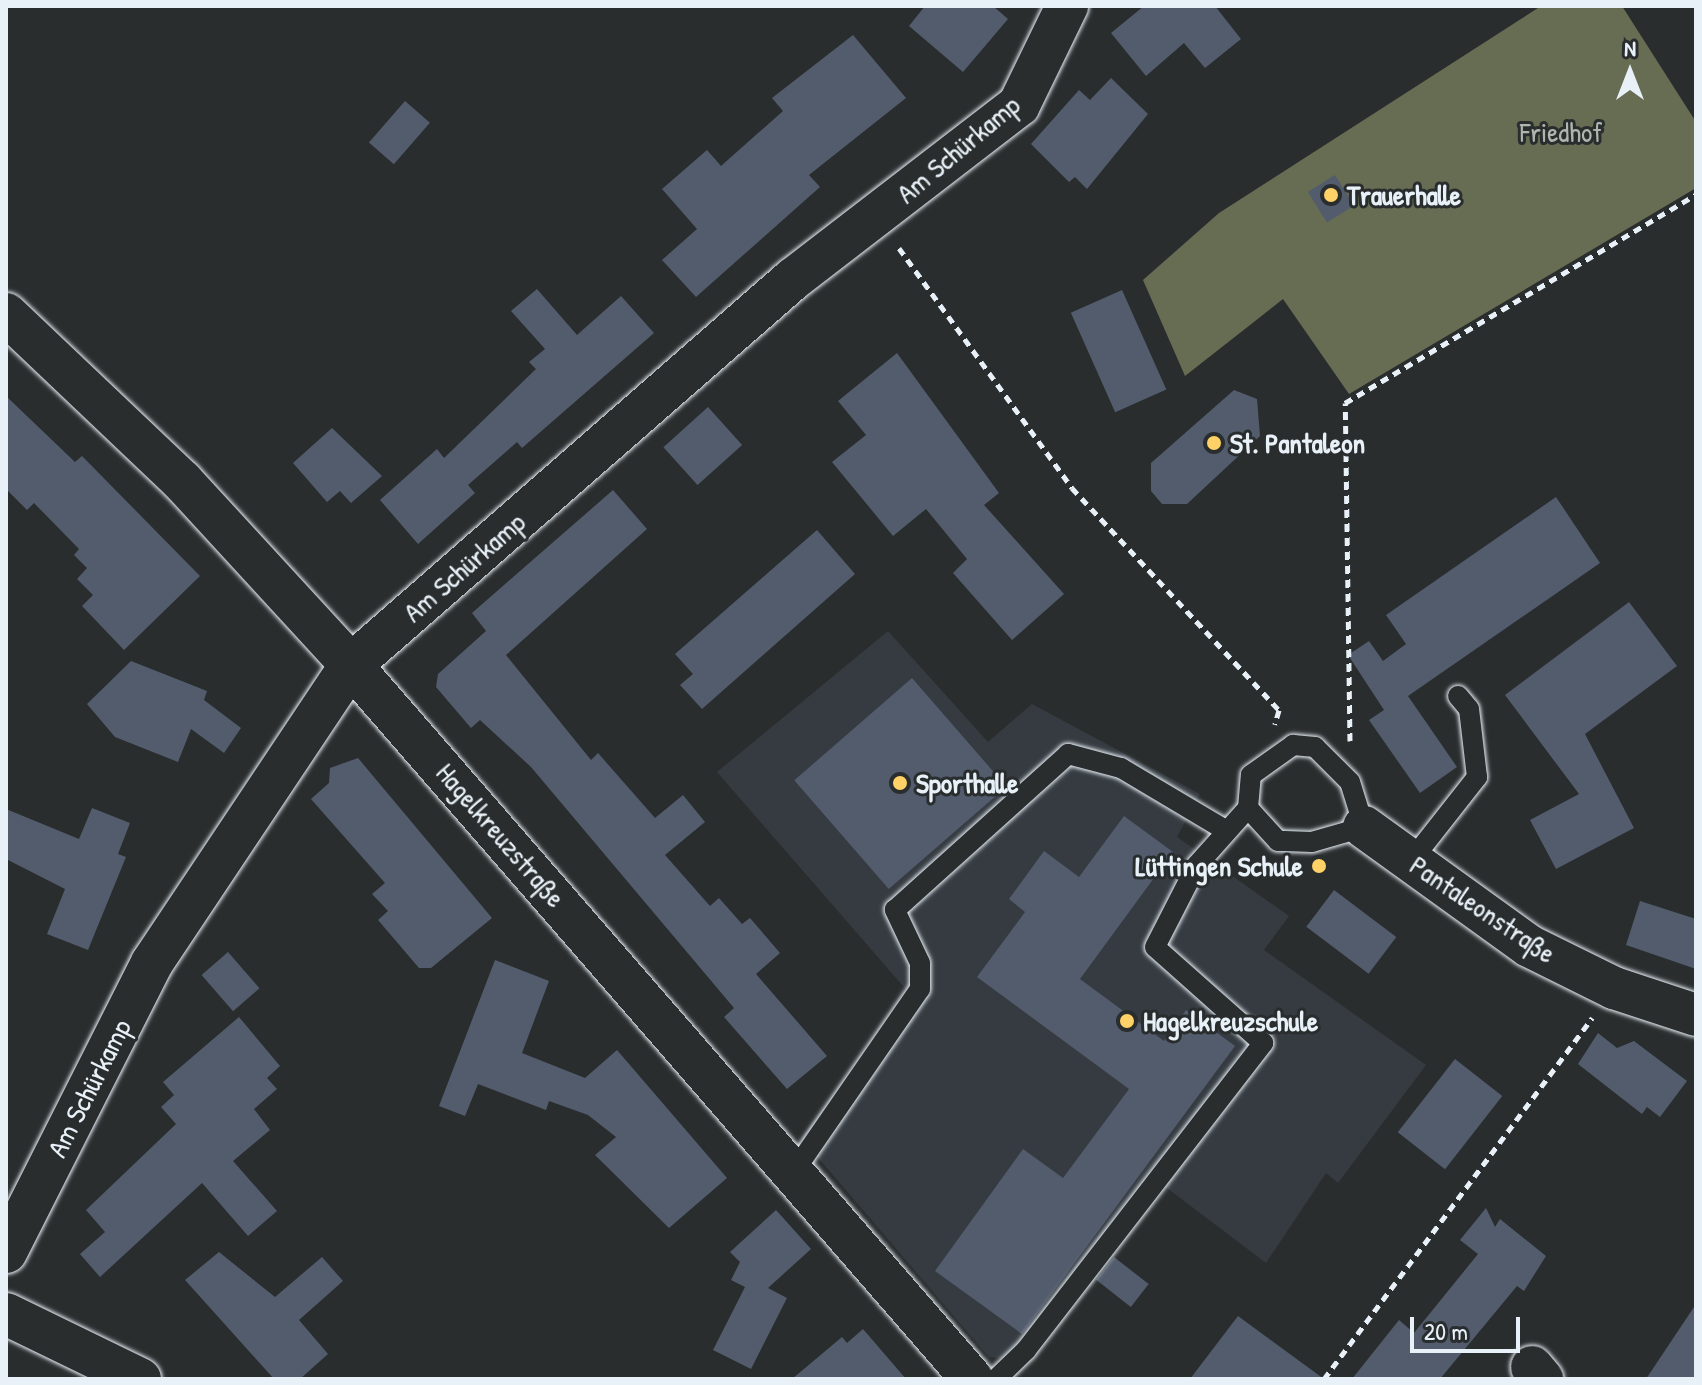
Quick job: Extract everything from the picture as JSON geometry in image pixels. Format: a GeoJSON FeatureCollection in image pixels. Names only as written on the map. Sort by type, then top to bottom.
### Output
{"type":"FeatureCollection","features":[{"type":"Feature","properties":{"kind":"street","name":"Am Schürkamp"},"geometry":{"type":"LineString","coordinates":[[6,1252],[152,963],[351,665],[793,279],[1019,105],[1067,6]]}},
{"type":"Feature","properties":{"kind":"street","name":"Hagelkreuzstraße"},"geometry":{"type":"LineString","coordinates":[[6,314],[182,481],[351,665],[795,1170],[972,1379]]}},
{"type":"Feature","properties":{"kind":"street","name":"Pantaleonstraße"},"geometry":{"type":"LineString","coordinates":[[1364,827],[1529,946],[1614,988],[1696,1015]]}},
{"type":"Feature","properties":{"kind":"street"},"geometry":{"type":"LineString","coordinates":[[6,1314],[140,1379]]}},
{"type":"Feature","properties":{"kind":"lane"},"geometry":{"type":"LineString","coordinates":[[1411,861],[1477,777],[1469,709],[1458,696]]}},
{"type":"Feature","properties":{"kind":"lane"},"geometry":{"type":"LineString","coordinates":[[996,1379],[1026,1350],[1263,1043],[1155,947],[1197,865],[1248,808],[1251,775],[1293,745],[1315,747],[1350,782],[1364,827],[1312,842],[1278,841],[1248,808]]}},
{"type":"Feature","properties":{"kind":"lane"},"geometry":{"type":"LineString","coordinates":[[795,1170],[920,989],[920,963],[895,910],[1068,754],[1121,768],[1227,831]]}},
{"type":"Feature","properties":{"kind":"path"},"geometry":{"type":"LineString","coordinates":[[1350,782],[1345,403],[1696,195]]}},
{"type":"Feature","properties":{"kind":"path"},"geometry":{"type":"LineString","coordinates":[[877,217],[1072,488],[1279,710],[1273,733]]}},
{"type":"Feature","properties":{"kind":"path"},"geometry":{"type":"LineString","coordinates":[[1324,1379],[1614,988]]}},
{"type":"Feature","properties":{"kind":"shaded area","name":"Hagelkreuzschule"},"geometry":{"type":"Polygon","coordinates":[[[888,631],[988,742],[1032,704],[1200,794],[1177,837],[1289,916],[1264,950],[1426,1065],[1338,1183],[1326,1173],[1266,1263],[1163,1185],[1028,1361],[989,1357],[801,1138],[909,993],[717,772],[888,631]]]}},
{"type":"Feature","properties":{"kind":"green space","name":"Friedhof"},"geometry":{"type":"Polygon","coordinates":[[[1541,6],[1622,6],[1696,122],[1696,188],[1349,394],[1283,299],[1185,376],[1143,280],[1219,213],[1541,6]]]}},
{"type":"Feature","properties":{"kind":"building"},"geometry":{"type":"Polygon","coordinates":[[[925,6],[993,6],[1008,19],[963,72],[909,26],[925,6]]]}},
{"type":"Feature","properties":{"kind":"building"},"geometry":{"type":"Polygon","coordinates":[[[1144,6],[1215,6],[1241,39],[1205,68],[1184,43],[1146,76],[1111,33],[1144,6]]]}},
{"type":"Feature","properties":{"kind":"building"},"geometry":{"type":"Polygon","coordinates":[[[853,35],[906,98],[809,175],[820,187],[696,297],[662,260],[697,229],[662,189],[707,150],[721,166],[783,111],[772,98],[853,35]]]}},
{"type":"Feature","properties":{"kind":"building"},"geometry":{"type":"Polygon","coordinates":[[[1111,78],[1148,114],[1087,189],[1075,177],[1069,182],[1031,144],[1079,90],[1090,100],[1111,78]]]}},
{"type":"Feature","properties":{"kind":"building"},"geometry":{"type":"Polygon","coordinates":[[[405,101],[430,123],[394,164],[369,143],[405,101]]]}},
{"type":"Feature","properties":{"kind":"building","name":"Trauerhalle"},"geometry":{"type":"Polygon","coordinates":[[[1335,175],[1354,206],[1327,222],[1308,192],[1335,175]]]}},
{"type":"Feature","properties":{"kind":"building"},"geometry":{"type":"Polygon","coordinates":[[[537,289],[577,335],[621,296],[654,333],[522,448],[517,442],[468,485],[475,493],[418,544],[380,500],[437,449],[444,458],[536,369],[529,362],[545,349],[511,311],[537,289]]]}},
{"type":"Feature","properties":{"kind":"building"},"geometry":{"type":"Polygon","coordinates":[[[1122,290],[1166,390],[1115,412],[1071,313],[1122,290]]]}},
{"type":"Feature","properties":{"kind":"building"},"geometry":{"type":"Polygon","coordinates":[[[897,353],[999,493],[984,505],[1064,594],[1012,640],[953,573],[967,559],[926,509],[893,536],[832,462],[866,435],[838,401],[897,353]]]}},
{"type":"Feature","properties":{"kind":"building","name":"St. Pantaleon"},"geometry":{"type":"Polygon","coordinates":[[[1234,390],[1257,399],[1260,436],[1187,504],[1162,504],[1151,491],[1151,463],[1234,390]]]}},
{"type":"Feature","properties":{"kind":"building"},"geometry":{"type":"Polygon","coordinates":[[[6,396],[75,462],[82,456],[200,576],[124,650],[82,606],[93,595],[77,579],[87,568],[74,555],[79,549],[34,503],[27,510],[6,489],[6,396]]]}},
{"type":"Feature","properties":{"kind":"building"},"geometry":{"type":"Polygon","coordinates":[[[708,407],[742,445],[698,485],[663,447],[708,407]]]}},
{"type":"Feature","properties":{"kind":"building"},"geometry":{"type":"Polygon","coordinates":[[[332,428],[382,476],[351,503],[340,491],[327,502],[293,463],[332,428]]]}},
{"type":"Feature","properties":{"kind":"building"},"geometry":{"type":"Polygon","coordinates":[[[613,490],[647,529],[506,655],[591,760],[598,753],[655,818],[683,795],[705,822],[665,855],[710,906],[719,898],[742,924],[750,918],[780,953],[756,974],[827,1056],[787,1089],[724,1017],[734,1008],[531,767],[480,720],[471,728],[436,687],[438,674],[486,631],[472,613],[613,490]]]}},
{"type":"Feature","properties":{"kind":"building"},"geometry":{"type":"Polygon","coordinates":[[[1556,497],[1600,563],[1408,696],[1457,767],[1420,793],[1369,720],[1384,710],[1348,655],[1369,641],[1383,661],[1406,644],[1386,615],[1556,497]]]}},
{"type":"Feature","properties":{"kind":"building"},"geometry":{"type":"Polygon","coordinates":[[[817,530],[855,574],[702,709],[680,685],[693,674],[675,654],[817,530]]]}},
{"type":"Feature","properties":{"kind":"building"},"geometry":{"type":"Polygon","coordinates":[[[1629,602],[1677,666],[1585,734],[1634,828],[1556,869],[1530,820],[1579,794],[1505,695],[1629,602]]]}},
{"type":"Feature","properties":{"kind":"building"},"geometry":{"type":"Polygon","coordinates":[[[131,661],[207,691],[204,700],[241,728],[224,753],[191,729],[178,762],[115,737],[87,704],[131,661]]]}},
{"type":"Feature","properties":{"kind":"building","name":"Sporthalle"},"geometry":{"type":"Polygon","coordinates":[[[912,678],[1006,787],[889,889],[794,780],[912,678]]]}},
{"type":"Feature","properties":{"kind":"building"},"geometry":{"type":"Polygon","coordinates":[[[358,758],[492,918],[431,968],[419,968],[378,920],[388,911],[372,894],[385,883],[311,799],[329,783],[330,768],[358,758]]]}},
{"type":"Feature","properties":{"kind":"building"},"geometry":{"type":"Polygon","coordinates":[[[92,808],[130,823],[118,854],[126,857],[88,950],[47,934],[65,889],[6,859],[6,809],[79,839],[92,808]]]}},
{"type":"Feature","properties":{"kind":"building"},"geometry":{"type":"Polygon","coordinates":[[[1124,816],[1173,852],[1080,979],[1164,1041],[1186,1010],[1235,1046],[1022,1334],[935,1271],[1023,1149],[1063,1178],[1129,1089],[977,977],[1025,912],[1009,899],[1044,851],[1079,877],[1124,816]]]}},
{"type":"Feature","properties":{"kind":"building"},"geometry":{"type":"Polygon","coordinates":[[[1334,890],[1396,937],[1369,974],[1306,927],[1334,890]]]}},
{"type":"Feature","properties":{"kind":"building"},"geometry":{"type":"Polygon","coordinates":[[[1640,901],[1696,919],[1696,969],[1626,945],[1640,901]]]}},
{"type":"Feature","properties":{"kind":"building"},"geometry":{"type":"Polygon","coordinates":[[[228,952],[259,988],[233,1011],[202,975],[228,952]]]}},
{"type":"Feature","properties":{"kind":"building"},"geometry":{"type":"Polygon","coordinates":[[[495,960],[549,981],[522,1053],[585,1078],[617,1050],[727,1178],[669,1228],[595,1155],[616,1137],[588,1115],[549,1101],[546,1110],[478,1084],[465,1116],[439,1106],[495,960]]]}},
{"type":"Feature","properties":{"kind":"building"},"geometry":{"type":"Polygon","coordinates":[[[239,1017],[280,1066],[267,1078],[277,1089],[254,1109],[270,1130],[233,1161],[277,1211],[248,1236],[202,1183],[100,1277],[80,1254],[105,1232],[86,1210],[176,1124],[161,1107],[174,1095],[163,1082],[239,1017]]]}},
{"type":"Feature","properties":{"kind":"building"},"geometry":{"type":"Polygon","coordinates":[[[1598,1033],[1617,1048],[1634,1041],[1687,1081],[1660,1117],[1647,1107],[1642,1114],[1578,1064],[1598,1033]]]}},
{"type":"Feature","properties":{"kind":"building"},"geometry":{"type":"Polygon","coordinates":[[[1455,1059],[1502,1096],[1445,1169],[1398,1132],[1455,1059]]]}},
{"type":"Feature","properties":{"kind":"building"},"geometry":{"type":"Polygon","coordinates":[[[1486,1208],[1495,1227],[1500,1219],[1546,1256],[1524,1291],[1517,1286],[1440,1379],[1352,1379],[1399,1320],[1414,1333],[1478,1254],[1460,1240],[1486,1208]]]}},
{"type":"Feature","properties":{"kind":"building"},"geometry":{"type":"Polygon","coordinates":[[[776,1210],[811,1249],[768,1288],[787,1298],[751,1369],[713,1350],[745,1287],[731,1280],[740,1262],[730,1252],[776,1210]]]}},
{"type":"Feature","properties":{"kind":"building"},"geometry":{"type":"Polygon","coordinates":[[[219,1252],[275,1297],[322,1257],[343,1281],[299,1320],[328,1354],[300,1379],[274,1379],[185,1280],[219,1252]]]}},
{"type":"Feature","properties":{"kind":"building"},"geometry":{"type":"Polygon","coordinates":[[[1114,1257],[1149,1284],[1131,1307],[1096,1280],[1114,1257]]]}},
{"type":"Feature","properties":{"kind":"building"},"geometry":{"type":"Polygon","coordinates":[[[1696,1304],[1696,1379],[1646,1379],[1696,1304]]]}},
{"type":"Feature","properties":{"kind":"building"},"geometry":{"type":"Polygon","coordinates":[[[1238,1316],[1324,1379],[1190,1379],[1238,1316]]]}},
{"type":"Feature","properties":{"kind":"building"},"geometry":{"type":"Polygon","coordinates":[[[863,1329],[906,1379],[792,1379],[842,1337],[847,1343],[863,1329]]]}},
{"type":"Feature","properties":{"kind":"place","name":"Trauerhalle"},"geometry":{"type":"Point","coordinates":[1331,195]}},
{"type":"Feature","properties":{"kind":"place","name":"St. Pantaleon"},"geometry":{"type":"Point","coordinates":[1214,443]}},
{"type":"Feature","properties":{"kind":"place","name":"Sporthalle"},"geometry":{"type":"Point","coordinates":[900,783]}},
{"type":"Feature","properties":{"kind":"place","name":"Lüttingen Schule"},"geometry":{"type":"Point","coordinates":[1319,866]}},
{"type":"Feature","properties":{"kind":"place","name":"Hagelkreuzschule"},"geometry":{"type":"Point","coordinates":[1127,1021]}}]}
